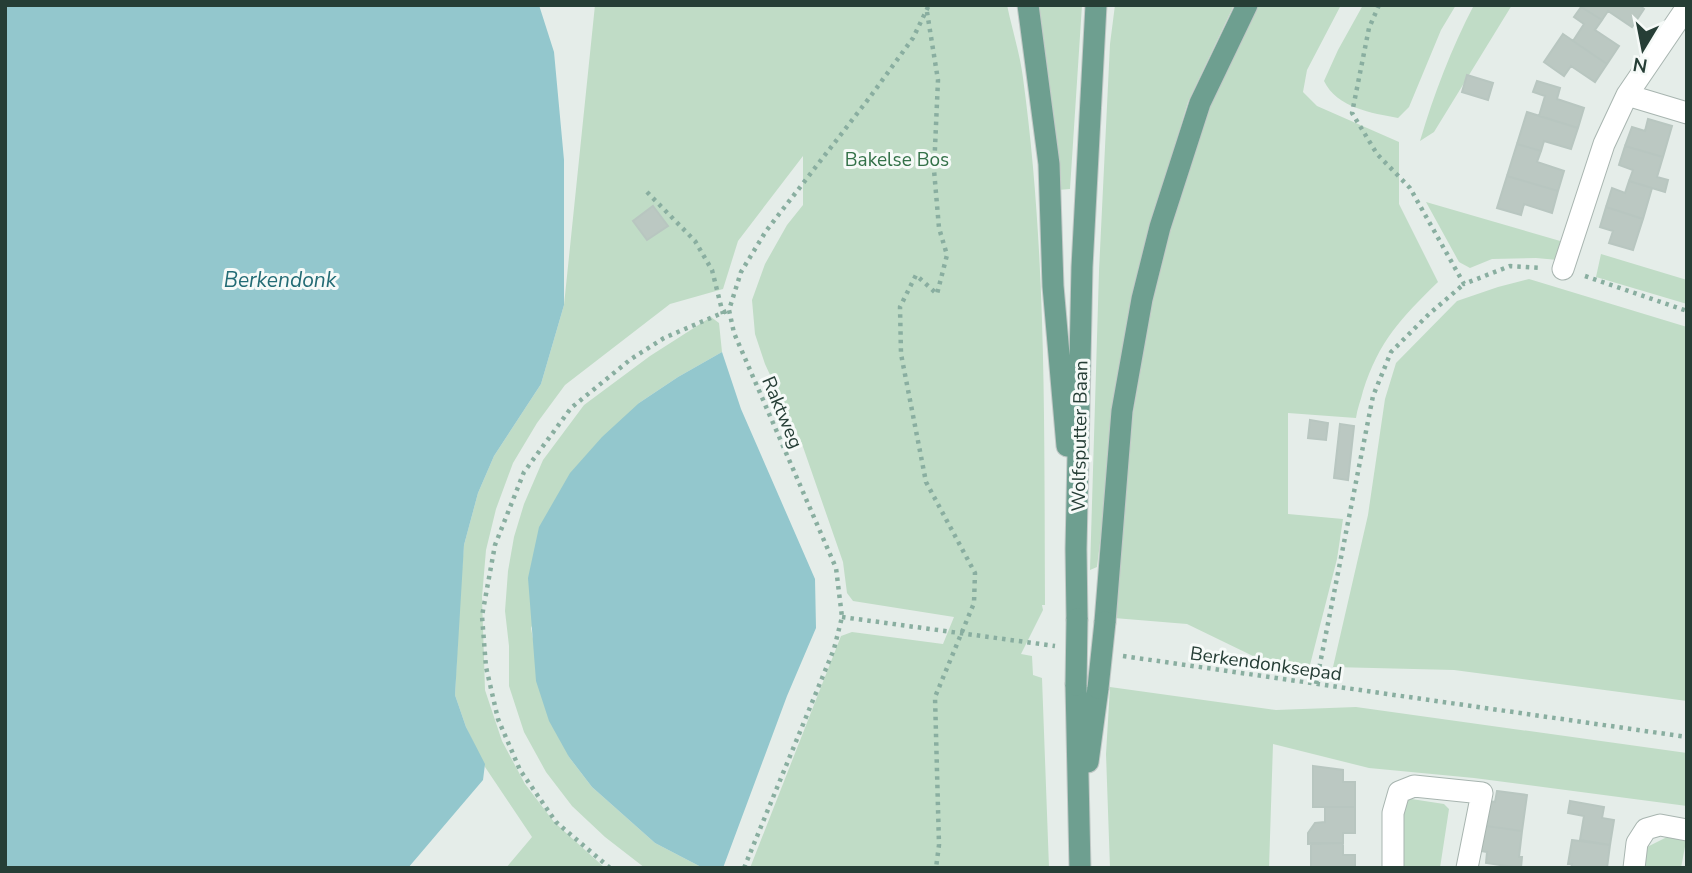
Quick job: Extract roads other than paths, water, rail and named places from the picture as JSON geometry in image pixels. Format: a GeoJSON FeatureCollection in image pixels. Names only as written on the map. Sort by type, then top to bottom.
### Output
{"type":"FeatureCollection","features":[{"type":"Feature","properties":{"kind":"main road"},"geometry":{"type":"LineString","coordinates":[[1028,5],[1049,164],[1054,286],[1076,549]]}},
{"type":"Feature","properties":{"kind":"main road","name":"Wolfsputter Baan"},"geometry":{"type":"LineString","coordinates":[[1080,868],[1076,549],[1082,267],[1096,5]]}},
{"type":"Feature","properties":{"kind":"main road"},"geometry":{"type":"LineString","coordinates":[[1079,826],[1105,622],[1122,411],[1142,299],[1181,156],[1200,103],[1247,5]]}},
{"type":"Feature","properties":{"kind":"street"},"geometry":{"type":"LineString","coordinates":[[1563,269],[1604,144],[1627,95],[1687,7]]}},
{"type":"Feature","properties":{"kind":"street"},"geometry":{"type":"LineString","coordinates":[[1627,95],[1687,113]]}},
{"type":"Feature","properties":{"kind":"street"},"geometry":{"type":"LineString","coordinates":[[1393,868],[1393,813],[1399,792],[1414,786],[1482,793],[1467,868]]}},
{"type":"Feature","properties":{"kind":"street"},"geometry":{"type":"LineString","coordinates":[[1634,868],[1637,843],[1646,829],[1660,825],[1687,830]]}},
{"type":"Feature","properties":{"kind":"water","name":"Berkendonk"},"geometry":{"type":"Polygon","coordinates":[[[5,5],[539,5],[554,52],[564,160],[564,305],[541,384],[494,456],[478,493],[464,545],[455,695],[466,727],[485,764],[483,780],[408,868],[5,868],[5,5]]]}},
{"type":"Feature","properties":{"kind":"water"},"geometry":{"type":"Polygon","coordinates":[[[722,352],[741,409],[815,579],[816,628],[787,696],[723,868],[703,868],[655,843],[592,787],[569,757],[549,721],[536,681],[528,578],[539,527],[570,473],[602,437],[639,403],[722,352]]]}},
{"type":"Feature","properties":{"kind":"park label","name":"Bakelse Bos"},"geometry":{"type":"Point","coordinates":[897,159]}}]}
